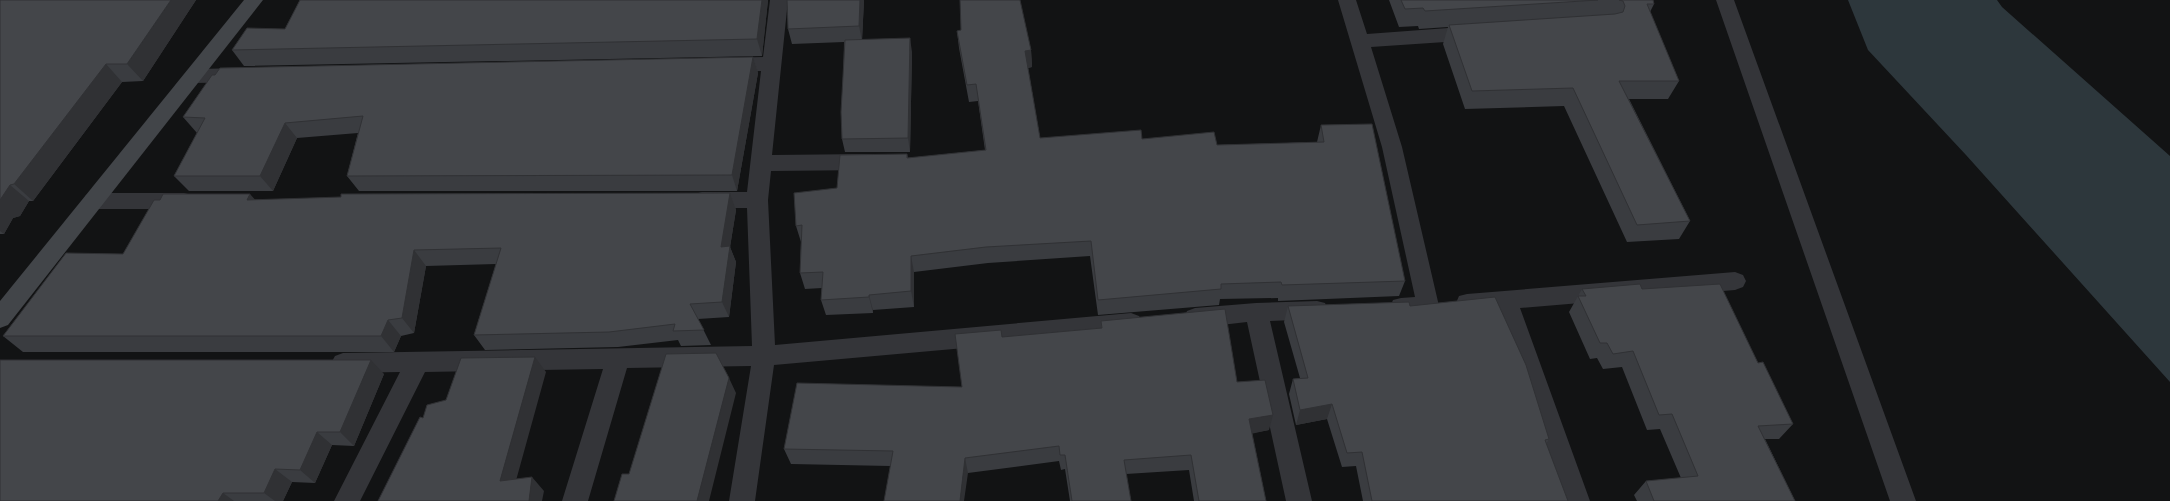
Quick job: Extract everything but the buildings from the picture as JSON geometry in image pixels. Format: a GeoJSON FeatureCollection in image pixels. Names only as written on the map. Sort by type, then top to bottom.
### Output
{"type":"FeatureCollection","features":[{"type":"Feature","properties":{"kind":"street"},"geometry":{"type":"LineString","coordinates":[[0,318],[195,76],[254,0]]}},
{"type":"Feature","properties":{"kind":"street"},"geometry":{"type":"LineString","coordinates":[[742,501],[764,356],[757,200],[779,0]]}},
{"type":"Feature","properties":{"kind":"street"},"geometry":{"type":"LineString","coordinates":[[1347,0],[1392,147],[1428,306]]}},
{"type":"Feature","properties":{"kind":"street"},"geometry":{"type":"LineString","coordinates":[[1725,0],[1903,501]]}},
{"type":"Feature","properties":{"kind":"street"},"geometry":{"type":"LineString","coordinates":[[1360,41],[1495,32]]}},
{"type":"Feature","properties":{"kind":"street"},"geometry":{"type":"LineString","coordinates":[[709,66],[773,64]]}},
{"type":"Feature","properties":{"kind":"street"},"geometry":{"type":"LineString","coordinates":[[195,76],[266,74]]}},
{"type":"Feature","properties":{"kind":"street"},"geometry":{"type":"LineString","coordinates":[[761,164],[892,162]]}},
{"type":"Feature","properties":{"kind":"street"},"geometry":{"type":"LineString","coordinates":[[685,200],[757,200]]}},
{"type":"Feature","properties":{"kind":"street"},"geometry":{"type":"LineString","coordinates":[[94,201],[206,201]]}},
{"type":"Feature","properties":{"kind":"street"},"geometry":{"type":"LineString","coordinates":[[1382,308],[1428,306],[1735,281]]}},
{"type":"Feature","properties":{"kind":"street"},"geometry":{"type":"LineString","coordinates":[[1506,300],[1576,501]]}},
{"type":"Feature","properties":{"kind":"street"},"geometry":{"type":"LineString","coordinates":[[1177,319],[1256,312],[1334,309]]}},
{"type":"Feature","properties":{"kind":"street"},"geometry":{"type":"LineString","coordinates":[[1256,312],[1299,501]]}},
{"type":"Feature","properties":{"kind":"street"},"geometry":{"type":"LineString","coordinates":[[323,363],[418,363],[764,356],[1153,321]]}},
{"type":"Feature","properties":{"kind":"street"},"geometry":{"type":"LineString","coordinates":[[575,501],[618,359]]}},
{"type":"Feature","properties":{"kind":"street"},"geometry":{"type":"LineString","coordinates":[[347,501],[418,363]]}},
{"type":"Feature","properties":{"kind":"shaded area"},"geometry":{"type":"Polygon","coordinates":[[[1848,0],[1997,0],[2002,7],[2170,156],[2170,382],[1966,155],[1868,50],[1848,0]]]}}]}
